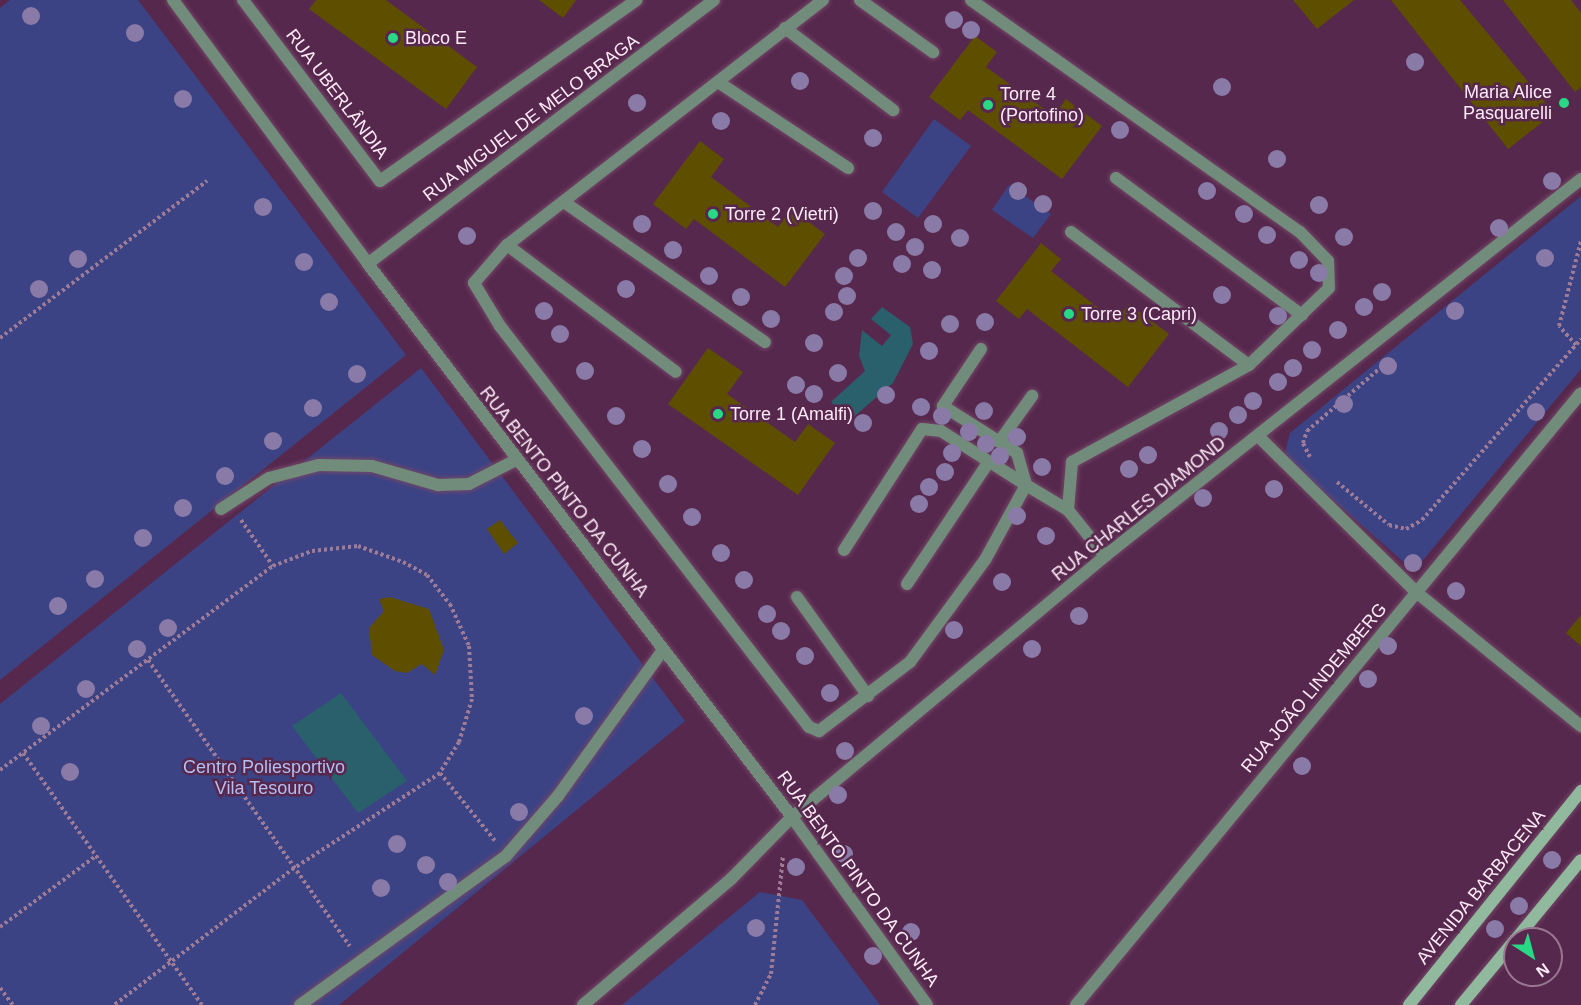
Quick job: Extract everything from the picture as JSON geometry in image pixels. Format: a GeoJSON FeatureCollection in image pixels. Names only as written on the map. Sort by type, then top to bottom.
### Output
{"type":"FeatureCollection","features":[{"type":"Feature","properties":{"kind":"main road","name":"AVENIDA BARBACENA"},"geometry":{"type":"LineString","coordinates":[[1409,1005],[1581,791]]}},
{"type":"Feature","properties":{"kind":"main road"},"geometry":{"type":"LineString","coordinates":[[1526,927],[1581,860]]}},
{"type":"Feature","properties":{"kind":"main road"},"geometry":{"type":"LineString","coordinates":[[1461,1005],[1503,954]]}},
{"type":"Feature","properties":{"kind":"street","name":"RUA BENTO PINTO DA CUNHA"},"geometry":{"type":"LineString","coordinates":[[173,0],[516,460],[792,817],[927,1005]]}},
{"type":"Feature","properties":{"kind":"street","name":"RUA UBERLÂNDIA"},"geometry":{"type":"LineString","coordinates":[[243,0],[380,181],[637,0]]}},
{"type":"Feature","properties":{"kind":"street","name":"RUA MIGUEL DE MELO BRAGA"},"geometry":{"type":"LineString","coordinates":[[368,264],[714,0]]}},
{"type":"Feature","properties":{"kind":"street"},"geometry":{"type":"LineString","coordinates":[[823,0],[507,244],[474,283],[500,326],[804,722],[819,731],[910,662],[985,560],[1026,485],[1017,453],[943,406],[981,349]]}},
{"type":"Feature","properties":{"kind":"street"},"geometry":{"type":"LineString","coordinates":[[860,0],[933,52]]}},
{"type":"Feature","properties":{"kind":"street"},"geometry":{"type":"LineString","coordinates":[[971,0],[1300,232],[1328,261],[1329,288],[1249,365],[1083,452],[1072,462],[1068,510]]}},
{"type":"Feature","properties":{"kind":"street"},"geometry":{"type":"LineString","coordinates":[[785,28],[893,110]]}},
{"type":"Feature","properties":{"kind":"street"},"geometry":{"type":"LineString","coordinates":[[718,82],[848,168]]}},
{"type":"Feature","properties":{"kind":"street"},"geometry":{"type":"LineString","coordinates":[[1116,178],[1302,315]]}},
{"type":"Feature","properties":{"kind":"street","name":"RUA CHARLES DIAMOND"},"geometry":{"type":"LineString","coordinates":[[583,1005],[731,879],[792,817],[1106,556],[1581,180]]}},
{"type":"Feature","properties":{"kind":"street"},"geometry":{"type":"LineString","coordinates":[[564,202],[765,342]]}},
{"type":"Feature","properties":{"kind":"street"},"geometry":{"type":"LineString","coordinates":[[1071,232],[1249,365]]}},
{"type":"Feature","properties":{"kind":"street"},"geometry":{"type":"LineString","coordinates":[[507,244],[675,372]]}},
{"type":"Feature","properties":{"kind":"street","name":"RUA JOÃO LINDEMBERG"},"geometry":{"type":"LineString","coordinates":[[1076,1005],[1581,393]]}},
{"type":"Feature","properties":{"kind":"street"},"geometry":{"type":"LineString","coordinates":[[999,442],[1032,396]]}},
{"type":"Feature","properties":{"kind":"street"},"geometry":{"type":"LineString","coordinates":[[844,550],[922,429],[941,431],[988,463],[1068,510],[1106,556]]}},
{"type":"Feature","properties":{"kind":"street"},"geometry":{"type":"LineString","coordinates":[[1259,437],[1416,592],[1581,726]]}},
{"type":"Feature","properties":{"kind":"street"},"geometry":{"type":"LineString","coordinates":[[225,506],[269,478],[319,465],[372,466],[438,485],[469,484],[516,460]]}},
{"type":"Feature","properties":{"kind":"street"},"geometry":{"type":"LineString","coordinates":[[907,584],[988,463]]}},
{"type":"Feature","properties":{"kind":"street"},"geometry":{"type":"LineString","coordinates":[[797,597],[868,696]]}},
{"type":"Feature","properties":{"kind":"street"},"geometry":{"type":"LineString","coordinates":[[300,1005],[506,856],[558,796],[663,650]]}},
{"type":"Feature","properties":{"kind":"path"},"geometry":{"type":"LineString","coordinates":[[0,338],[207,181]]}},
{"type":"Feature","properties":{"kind":"path"},"geometry":{"type":"LineString","coordinates":[[1576,345],[1559,326],[1581,241]]}},
{"type":"Feature","properties":{"kind":"path"},"geometry":{"type":"LineString","coordinates":[[1332,478],[1389,525],[1406,529],[1422,520],[1581,339]]}},
{"type":"Feature","properties":{"kind":"path"},"geometry":{"type":"LineString","coordinates":[[1310,456],[1317,464]]}},
{"type":"Feature","properties":{"kind":"path"},"geometry":{"type":"LineString","coordinates":[[225,506],[273,566]]}},
{"type":"Feature","properties":{"kind":"path"},"geometry":{"type":"LineString","coordinates":[[0,770],[273,566],[312,551],[358,546],[427,575],[450,604],[469,646],[472,699],[459,742],[440,773],[294,868],[171,964],[114,1005]]}},
{"type":"Feature","properties":{"kind":"path"},"geometry":{"type":"LineString","coordinates":[[148,660],[361,961]]}},
{"type":"Feature","properties":{"kind":"path"},"geometry":{"type":"LineString","coordinates":[[23,753],[202,1005]]}},
{"type":"Feature","properties":{"kind":"path"},"geometry":{"type":"LineString","coordinates":[[440,773],[506,856]]}},
{"type":"Feature","properties":{"kind":"path"},"geometry":{"type":"LineString","coordinates":[[756,1005],[771,974],[780,872],[792,817]]}},
{"type":"Feature","properties":{"kind":"path"},"geometry":{"type":"LineString","coordinates":[[0,927],[96,856]]}},
{"type":"Feature","properties":{"kind":"path"},"geometry":{"type":"LineString","coordinates":[[0,988],[13,1005]]}},
{"type":"Feature","properties":{"kind":"green space"},"geometry":{"type":"Polygon","coordinates":[[[10,0],[138,0],[406,355],[0,680],[0,8],[10,0]]]}},
{"type":"Feature","properties":{"kind":"green space"},"geometry":{"type":"Polygon","coordinates":[[[934,119],[971,146],[918,218],[882,192],[934,119]]]}},
{"type":"Feature","properties":{"kind":"green space"},"geometry":{"type":"Polygon","coordinates":[[[1009,185],[1051,214],[1033,238],[992,210],[1009,185]]]}},
{"type":"Feature","properties":{"kind":"green space"},"geometry":{"type":"Polygon","coordinates":[[[1581,196],[1581,369],[1414,571],[1301,472],[1285,453],[1290,433],[1581,196]]]}},
{"type":"Feature","properties":{"kind":"green space","name":"Centro Poliesportivo Vila Tesouro"},"geometry":{"type":"Polygon","coordinates":[[[421,368],[685,721],[339,1005],[0,1005],[0,704],[421,368]]]}},
{"type":"Feature","properties":{"kind":"green space"},"geometry":{"type":"Polygon","coordinates":[[[760,892],[802,900],[880,1005],[622,1005],[760,892]]]}},
{"type":"Feature","properties":{"kind":"shaded area"},"geometry":{"type":"Polygon","coordinates":[[[882,307],[910,327],[913,344],[893,383],[849,421],[831,402],[865,371],[859,356],[862,330],[882,346],[891,335],[871,319],[882,307]]]}},
{"type":"Feature","properties":{"kind":"shaded area"},"geometry":{"type":"Polygon","coordinates":[[[341,693],[407,781],[358,813],[292,726],[341,693]]]}},
{"type":"Feature","properties":{"kind":"building","name":"Bloco E"},"geometry":{"type":"Polygon","coordinates":[[[316,0],[386,0],[477,67],[446,109],[309,9],[316,0]]]}},
{"type":"Feature","properties":{"kind":"building"},"geometry":{"type":"Polygon","coordinates":[[[539,0],[576,0],[563,18],[539,0]]]}},
{"type":"Feature","properties":{"kind":"building"},"geometry":{"type":"Polygon","coordinates":[[[1293,0],[1354,0],[1317,29],[1293,0]]]}},
{"type":"Feature","properties":{"kind":"building"},"geometry":{"type":"Polygon","coordinates":[[[1391,0],[1460,0],[1554,113],[1508,149],[1391,0]]]}},
{"type":"Feature","properties":{"kind":"building"},"geometry":{"type":"Polygon","coordinates":[[[1503,0],[1571,0],[1581,13],[1581,87],[1575,92],[1503,0]]]}},
{"type":"Feature","properties":{"kind":"building","name":"Torre 4 (Portofino)"},"geometry":{"type":"Polygon","coordinates":[[[975,36],[997,52],[986,67],[1054,116],[1066,99],[1102,126],[1062,179],[968,110],[960,120],[929,97],[975,36]]]}},
{"type":"Feature","properties":{"kind":"building","name":"Torre 2 (Vietri)"},"geometry":{"type":"Polygon","coordinates":[[[700,141],[724,159],[711,177],[778,227],[791,209],[825,234],[785,287],[694,219],[686,229],[653,204],[700,141]]]}},
{"type":"Feature","properties":{"kind":"building","name":"Torre 3 (Capri)"},"geometry":{"type":"Polygon","coordinates":[[[1041,243],[1061,259],[1051,271],[1115,321],[1129,304],[1169,334],[1128,387],[1027,309],[1019,319],[996,301],[1041,243]]]}},
{"type":"Feature","properties":{"kind":"building","name":"Torre 1 (Amalfi)"},"geometry":{"type":"Polygon","coordinates":[[[708,348],[743,372],[727,394],[795,442],[808,424],[835,443],[798,495],[668,404],[708,348]]]}},
{"type":"Feature","properties":{"kind":"building"},"geometry":{"type":"Polygon","coordinates":[[[500,520],[518,543],[504,554],[487,529],[500,520]]]}},
{"type":"Feature","properties":{"kind":"building"},"geometry":{"type":"Polygon","coordinates":[[[390,597],[429,609],[444,650],[435,675],[422,664],[407,673],[395,671],[372,655],[369,628],[384,611],[379,599],[390,597]]]}},
{"type":"Feature","properties":{"kind":"building"},"geometry":{"type":"Polygon","coordinates":[[[1581,615],[1581,646],[1566,633],[1581,615]]]}},
{"type":"Feature","properties":{"kind":"place","name":"Bloco E"},"geometry":{"type":"Point","coordinates":[393,38]}},
{"type":"Feature","properties":{"kind":"place","name":"Maria Alice Pasquarelli"},"geometry":{"type":"Point","coordinates":[1564,103]}},
{"type":"Feature","properties":{"kind":"place","name":"Torre 4 (Portofino)"},"geometry":{"type":"Point","coordinates":[988,105]}},
{"type":"Feature","properties":{"kind":"place","name":"Torre 2 (Vietri)"},"geometry":{"type":"Point","coordinates":[713,214]}},
{"type":"Feature","properties":{"kind":"place","name":"Torre 3 (Capri)"},"geometry":{"type":"Point","coordinates":[1069,314]}},
{"type":"Feature","properties":{"kind":"place","name":"Torre 1 (Amalfi)"},"geometry":{"type":"Point","coordinates":[718,414]}}]}
